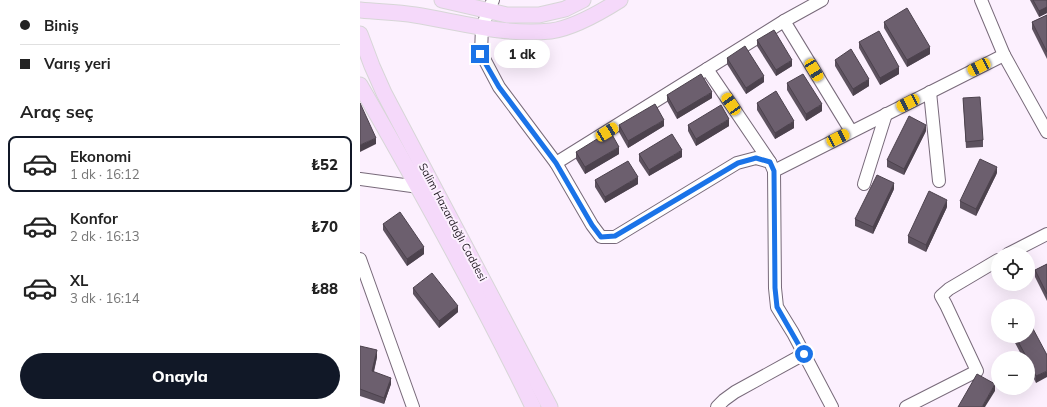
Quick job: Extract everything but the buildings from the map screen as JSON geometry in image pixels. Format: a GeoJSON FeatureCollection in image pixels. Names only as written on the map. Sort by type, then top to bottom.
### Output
{"type":"FeatureCollection","features":[{"type":"Feature","properties":{"kind":"main road"},"geometry":{"type":"LineString","coordinates":[[442,0],[490,5],[507,15],[539,15],[564,9],[584,0]]}},
{"type":"Feature","properties":{"kind":"main road"},"geometry":{"type":"LineString","coordinates":[[360,10],[413,14],[482,27],[526,31],[552,31],[590,18],[620,0]]}},
{"type":"Feature","properties":{"kind":"main road","name":"Salim Hazardağlı Caddesi"},"geometry":{"type":"LineString","coordinates":[[360,34],[384,93],[550,407]]}},
{"type":"Feature","properties":{"kind":"main road","name":"Salim Hazardağlı Caddesi"},"geometry":{"type":"LineString","coordinates":[[360,85],[418,187],[511,362],[533,407]]}},
{"type":"Feature","properties":{"kind":"street"},"geometry":{"type":"LineString","coordinates":[[556,163],[784,21],[822,0]]}},
{"type":"Feature","properties":{"kind":"street"},"geometry":{"type":"LineString","coordinates":[[981,0],[1004,55],[1047,132]]}},
{"type":"Feature","properties":{"kind":"street"},"geometry":{"type":"LineString","coordinates":[[490,5],[482,27],[480,54],[499,87],[556,163],[592,225],[601,237],[615,236],[738,163],[756,158],[772,166]]}},
{"type":"Feature","properties":{"kind":"street"},"geometry":{"type":"LineString","coordinates":[[784,21],[851,131]]}},
{"type":"Feature","properties":{"kind":"street"},"geometry":{"type":"LineString","coordinates":[[772,166],[851,131],[1004,55]]}},
{"type":"Feature","properties":{"kind":"street"},"geometry":{"type":"LineString","coordinates":[[707,69],[772,166],[775,288],[777,307],[832,407]]}},
{"type":"Feature","properties":{"kind":"street"},"geometry":{"type":"LineString","coordinates":[[930,92],[939,181]]}},
{"type":"Feature","properties":{"kind":"street"},"geometry":{"type":"LineString","coordinates":[[864,184],[886,114]]}},
{"type":"Feature","properties":{"kind":"street"},"geometry":{"type":"LineString","coordinates":[[360,179],[418,187]]}},
{"type":"Feature","properties":{"kind":"street"},"geometry":{"type":"LineString","coordinates":[[1022,247],[1047,234]]}},
{"type":"Feature","properties":{"kind":"street"},"geometry":{"type":"LineString","coordinates":[[360,259],[413,407]]}},
{"type":"Feature","properties":{"kind":"street"},"geometry":{"type":"LineString","coordinates":[[906,407],[977,371],[941,296],[949,289],[991,264]]}},
{"type":"Feature","properties":{"kind":"street"},"geometry":{"type":"LineString","coordinates":[[717,407],[735,392],[804,354]]}},
{"type":"Feature","properties":{"kind":"route"},"geometry":{"type":"LineString","coordinates":[[480,54],[499,87],[556,163],[592,225],[601,237],[615,236],[738,163],[756,158],[770,162],[774,171],[775,288],[777,307],[804,354]]}}]}
